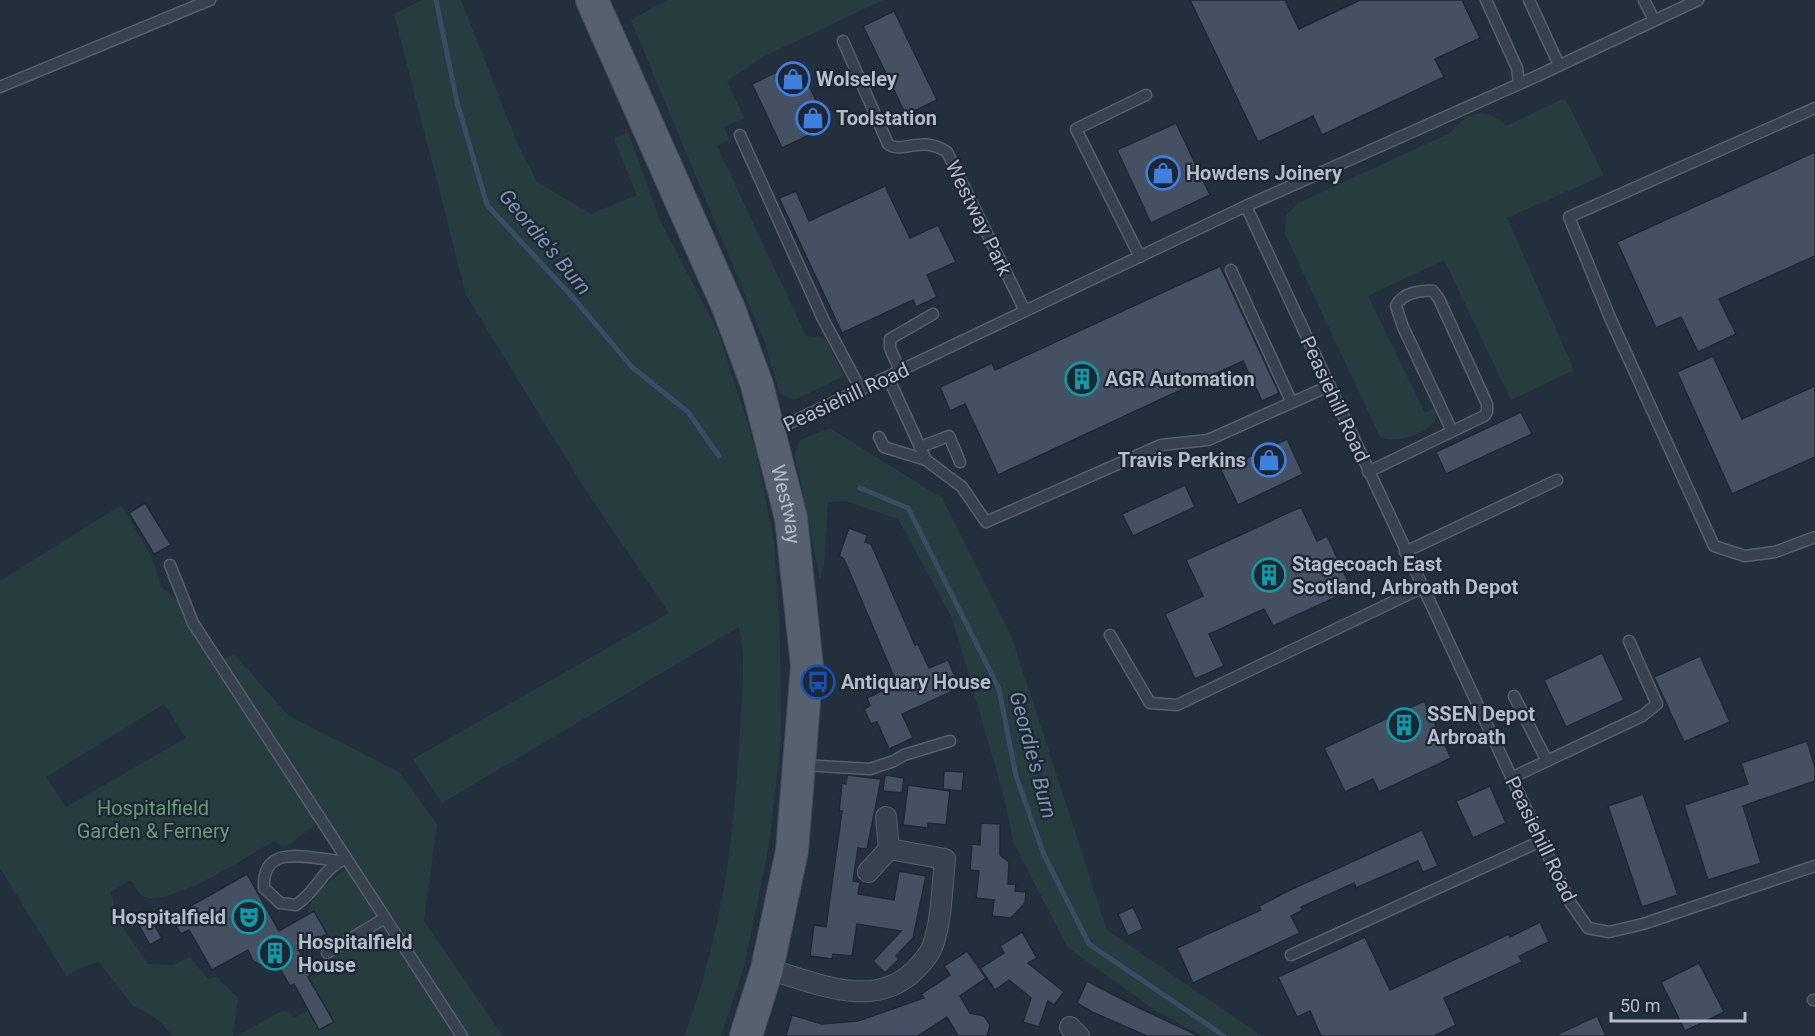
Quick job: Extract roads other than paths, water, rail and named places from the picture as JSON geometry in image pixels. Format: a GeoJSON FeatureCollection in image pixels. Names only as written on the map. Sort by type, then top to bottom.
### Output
{"type":"FeatureCollection","features":[{"type":"Feature","properties":{"kind":"main road","name":"Westway"},"geometry":{"type":"LineString","coordinates":[[593,0],[729,309],[757,385],[791,518],[807,666],[792,851],[767,969],[746,1036]]}},
{"type":"Feature","properties":{"kind":"street"},"geometry":{"type":"LineString","coordinates":[[868,872],[889,849],[886,817]]}},
{"type":"Feature","properties":{"kind":"street"},"geometry":{"type":"LineString","coordinates":[[767,969],[851,992],[875,992],[902,982],[919,965],[932,947],[945,859],[889,849]]}},
{"type":"Feature","properties":{"kind":"lane"},"geometry":{"type":"LineString","coordinates":[[0,87],[210,0]]}},
{"type":"Feature","properties":{"kind":"lane"},"geometry":{"type":"LineString","coordinates":[[1486,0],[1517,68],[1519,84]]}},
{"type":"Feature","properties":{"kind":"lane"},"geometry":{"type":"LineString","coordinates":[[1529,0],[1559,65]]}},
{"type":"Feature","properties":{"kind":"lane"},"geometry":{"type":"LineString","coordinates":[[1644,0],[1654,20]]}},
{"type":"Feature","properties":{"kind":"lane","name":"Peasiehill Road"},"geometry":{"type":"LineString","coordinates":[[770,432],[1246,206],[1519,84],[1698,0]]}},
{"type":"Feature","properties":{"kind":"lane","name":"Westway Park"},"geometry":{"type":"LineString","coordinates":[[843,41],[888,144],[900,148],[928,143],[947,152],[1025,311]]}},
{"type":"Feature","properties":{"kind":"lane"},"geometry":{"type":"LineString","coordinates":[[1140,256],[1076,129],[1146,95]]}},
{"type":"Feature","properties":{"kind":"lane"},"geometry":{"type":"LineString","coordinates":[[1815,108],[1569,217],[1611,320],[1714,546],[1745,556],[1775,552],[1815,537]]}},
{"type":"Feature","properties":{"kind":"lane"},"geometry":{"type":"LineString","coordinates":[[740,135],[824,320],[861,390]]}},
{"type":"Feature","properties":{"kind":"lane","name":"Peasiehill Road"},"geometry":{"type":"LineString","coordinates":[[1246,206],[1511,778],[1570,902],[1588,928],[1609,932],[1644,924],[1815,866]]}},
{"type":"Feature","properties":{"kind":"lane"},"geometry":{"type":"LineString","coordinates":[[1231,270],[1291,401]]}},
{"type":"Feature","properties":{"kind":"lane"},"geometry":{"type":"LineString","coordinates":[[1368,472],[1484,416],[1487,412],[1487,404],[1439,299],[1433,291],[1419,290],[1398,300],[1396,306],[1403,327],[1452,431]]}},
{"type":"Feature","properties":{"kind":"lane"},"geometry":{"type":"LineString","coordinates":[[900,371],[890,348],[890,339],[933,314]]}},
{"type":"Feature","properties":{"kind":"lane"},"geometry":{"type":"LineString","coordinates":[[888,377],[926,460]]}},
{"type":"Feature","properties":{"kind":"lane"},"geometry":{"type":"LineString","coordinates":[[879,437],[884,447],[926,460],[962,487],[986,522],[1161,445],[1208,440],[1329,386]]}},
{"type":"Feature","properties":{"kind":"lane"},"geometry":{"type":"LineString","coordinates":[[921,447],[949,436],[960,462]]}},
{"type":"Feature","properties":{"kind":"lane"},"geometry":{"type":"LineString","coordinates":[[1405,552],[1557,480]]}},
{"type":"Feature","properties":{"kind":"lane"},"geometry":{"type":"LineString","coordinates":[[170,565],[193,623],[343,860],[385,918],[462,1036]]}},
{"type":"Feature","properties":{"kind":"lane"},"geometry":{"type":"LineString","coordinates":[[1110,635],[1150,703],[1178,705],[1422,588]]}},
{"type":"Feature","properties":{"kind":"lane"},"geometry":{"type":"LineString","coordinates":[[1511,778],[1642,716],[1657,704],[1629,641]]}},
{"type":"Feature","properties":{"kind":"lane"},"geometry":{"type":"LineString","coordinates":[[1514,696],[1546,761]]}},
{"type":"Feature","properties":{"kind":"lane"},"geometry":{"type":"LineString","coordinates":[[799,765],[870,769],[894,761],[904,754],[950,741]]}},
{"type":"Feature","properties":{"kind":"lane"},"geometry":{"type":"LineString","coordinates":[[1291,955],[1541,841]]}},
{"type":"Feature","properties":{"kind":"lane"},"geometry":{"type":"LineString","coordinates":[[297,855],[343,860],[332,865],[307,897],[296,905],[280,903],[264,888],[265,872],[274,860],[297,855]]}},
{"type":"Feature","properties":{"kind":"lane"},"geometry":{"type":"LineString","coordinates":[[327,953],[385,918]]}},
{"type":"Feature","properties":{"kind":"waterway","name":"Geordie's Burn"},"geometry":{"type":"LineString","coordinates":[[436,0],[457,102],[487,205],[577,302],[632,367],[688,412],[719,456]]}},
{"type":"Feature","properties":{"kind":"waterway","name":"Geordie's Burn"},"geometry":{"type":"LineString","coordinates":[[860,488],[908,508],[999,689],[1016,776],[1044,855],[1089,944],[1224,1036]]}},
{"type":"Feature","properties":{"kind":"place","name":"Wolseley"},"geometry":{"type":"Point","coordinates":[793,79]}},
{"type":"Feature","properties":{"kind":"place","name":"Toolstation"},"geometry":{"type":"Point","coordinates":[813,118]}},
{"type":"Feature","properties":{"kind":"place","name":"Howdens Joinery"},"geometry":{"type":"Point","coordinates":[1163,173]}},
{"type":"Feature","properties":{"kind":"place","name":"AGR Automation"},"geometry":{"type":"Point","coordinates":[1082,379]}},
{"type":"Feature","properties":{"kind":"place","name":"Travis Perkins"},"geometry":{"type":"Point","coordinates":[1269,460]}},
{"type":"Feature","properties":{"kind":"place","name":"Stagecoach East Scotland, Arbroath Depot"},"geometry":{"type":"Point","coordinates":[1269,575]}},
{"type":"Feature","properties":{"kind":"place","name":"Antiquary House"},"geometry":{"type":"Point","coordinates":[818,682]}},
{"type":"Feature","properties":{"kind":"place","name":"SSEN Depot Arbroath"},"geometry":{"type":"Point","coordinates":[1404,725]}},
{"type":"Feature","properties":{"kind":"place","name":"Hospitalfield"},"geometry":{"type":"Point","coordinates":[249,917]}},
{"type":"Feature","properties":{"kind":"place","name":"Hospitalfield House"},"geometry":{"type":"Point","coordinates":[275,953]}},
{"type":"Feature","properties":{"kind":"park label","name":"Hospitalfield Garden & Fernery"},"geometry":{"type":"Point","coordinates":[153,820]}}]}
